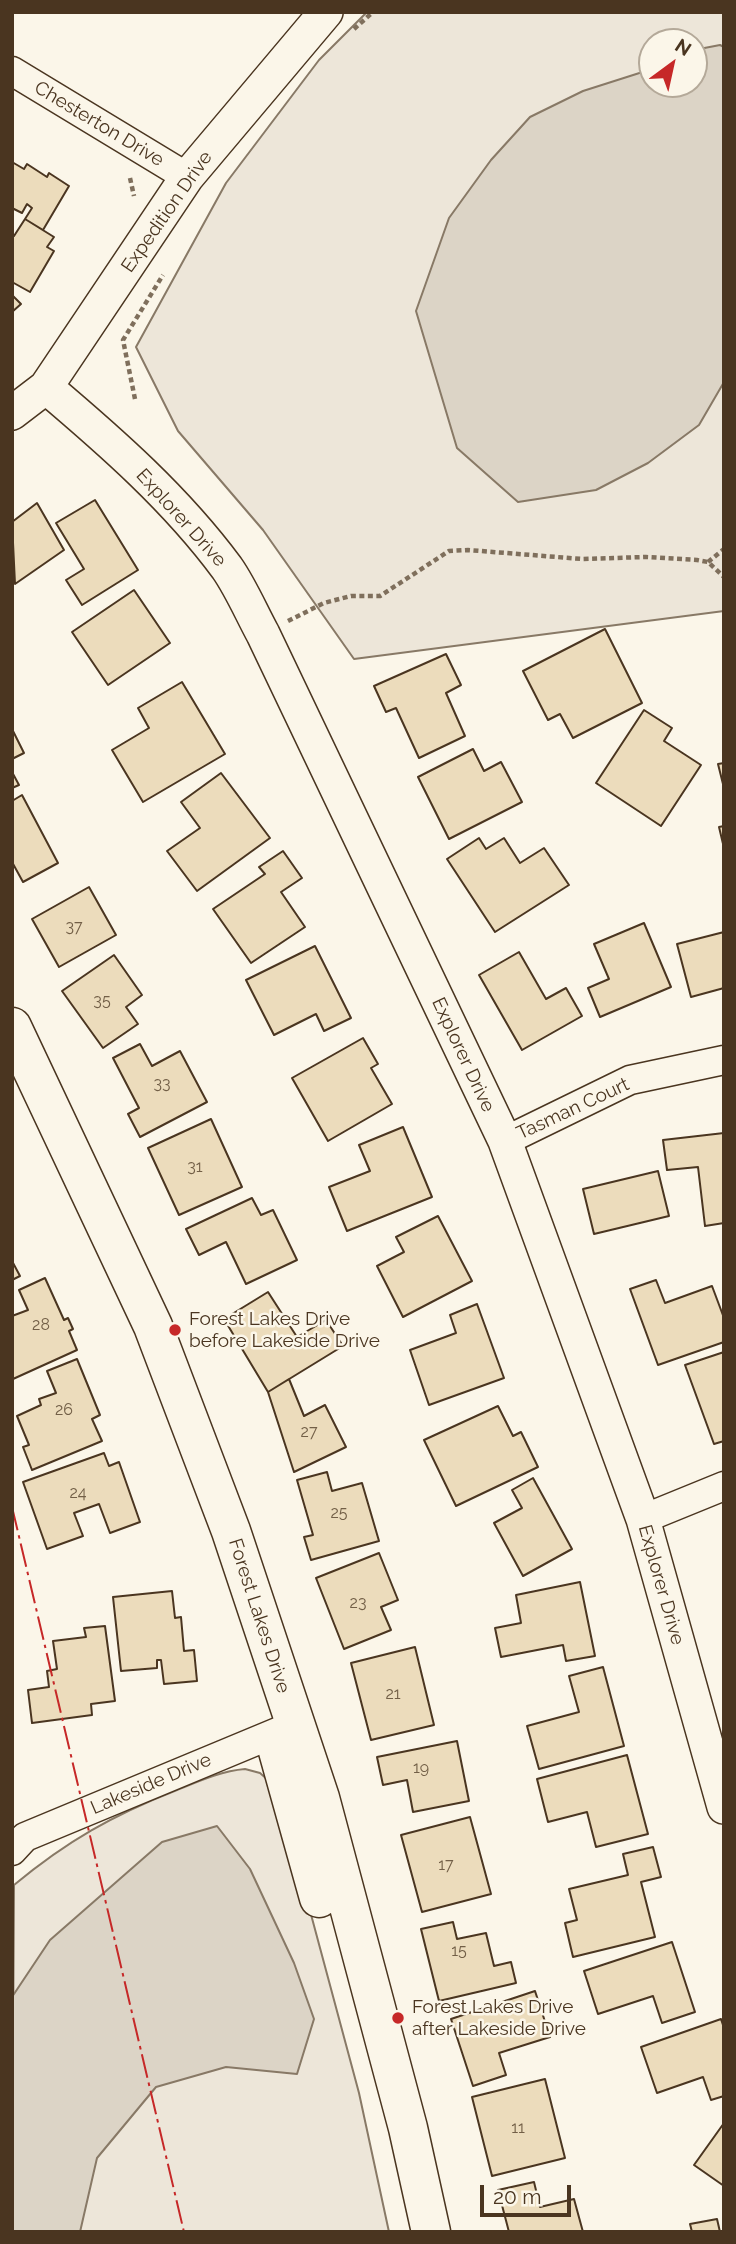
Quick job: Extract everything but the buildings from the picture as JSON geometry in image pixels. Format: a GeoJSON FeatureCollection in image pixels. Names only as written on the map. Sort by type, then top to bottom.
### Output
{"type":"FeatureCollection","features":[{"type":"Feature","properties":{"kind":"main road","name":"Forest Lakes Drive"},"geometry":{"type":"LineString","coordinates":[[12,1027],[153,1326],[231,1531],[284,1729],[385,2135],[406,2232]]}},
{"type":"Feature","properties":{"kind":"main road","name":"Forest Lakes Drive"},"geometry":{"type":"LineString","coordinates":[[12,1081],[131,1334],[208,1539],[330,1837],[408,2127],[431,2232]]}},
{"type":"Feature","properties":{"kind":"street","name":"Expedition Drive"},"geometry":{"type":"LineString","coordinates":[[12,413],[46,387],[187,177],[336,24]]}},
{"type":"Feature","properties":{"kind":"street","name":"Chesterton Drive"},"geometry":{"type":"LineString","coordinates":[[12,71],[187,177]]}},
{"type":"Feature","properties":{"kind":"street","name":"Explorer Drive"},"geometry":{"type":"LineString","coordinates":[[46,387],[111,442],[183,516],[228,570],[263,634],[505,1141],[643,1519],[724,1807]]}},
{"type":"Feature","properties":{"kind":"street","name":"Tasman Court"},"geometry":{"type":"LineString","coordinates":[[505,1141],[630,1080],[724,1060]]}},
{"type":"Feature","properties":{"kind":"street"},"geometry":{"type":"LineString","coordinates":[[643,1519],[724,1486]]}},
{"type":"Feature","properties":{"kind":"street","name":"Lakeside Drive"},"geometry":{"type":"LineString","coordinates":[[17,1837],[284,1729]]}},
{"type":"Feature","properties":{"kind":"path"},"geometry":{"type":"LineString","coordinates":[[336,24],[373,12]]}},
{"type":"Feature","properties":{"kind":"path"},"geometry":{"type":"LineString","coordinates":[[126,169],[134,187],[134,215],[129,226],[176,253],[123,340],[135,399]]}},
{"type":"Feature","properties":{"kind":"path"},"geometry":{"type":"LineString","coordinates":[[708,562],[724,549]]}},
{"type":"Feature","properties":{"kind":"path"},"geometry":{"type":"LineString","coordinates":[[263,634],[324,603],[351,596],[380,596],[449,551],[582,559],[646,557],[708,562],[724,577]]}},
{"type":"Feature","properties":{"kind":"shaded area"},"geometry":{"type":"Polygon","coordinates":[[[367,12],[724,12],[724,611],[354,659],[263,530],[178,431],[136,347],[226,183],[319,60],[367,12]]]}},
{"type":"Feature","properties":{"kind":"shaded area"},"geometry":{"type":"Polygon","coordinates":[[[708,47],[724,47],[724,382],[699,425],[648,463],[596,490],[518,502],[457,448],[416,311],[449,218],[491,160],[530,117],[583,91],[638,73],[638,98],[708,98],[708,47]]]}},
{"type":"Feature","properties":{"kind":"shaded area"},"geometry":{"type":"Polygon","coordinates":[[[245,1769],[260,1773],[277,1788],[359,2093],[389,2232],[12,2232],[14,1885],[72,1842],[111,1819],[202,1780],[245,1769]]]}},
{"type":"Feature","properties":{"kind":"shaded area"},"geometry":{"type":"Polygon","coordinates":[[[217,1826],[250,1869],[294,1963],[314,2019],[297,2074],[226,2067],[156,2087],[97,2158],[80,2232],[12,2232],[12,1997],[50,1940],[162,1842],[217,1826]]]}},
{"type":"Feature","properties":{"kind":"power"},"geometry":{"type":"LineString","coordinates":[[12,1507],[184,2232]]}},
{"type":"Feature","properties":{"kind":"place","name":"Forest Lakes Drive before Lakeside Drive"},"geometry":{"type":"Point","coordinates":[175,1330]}},
{"type":"Feature","properties":{"kind":"place","name":"Forest Lakes Drive after Lakeside Drive"},"geometry":{"type":"Point","coordinates":[398,2018]}}]}
